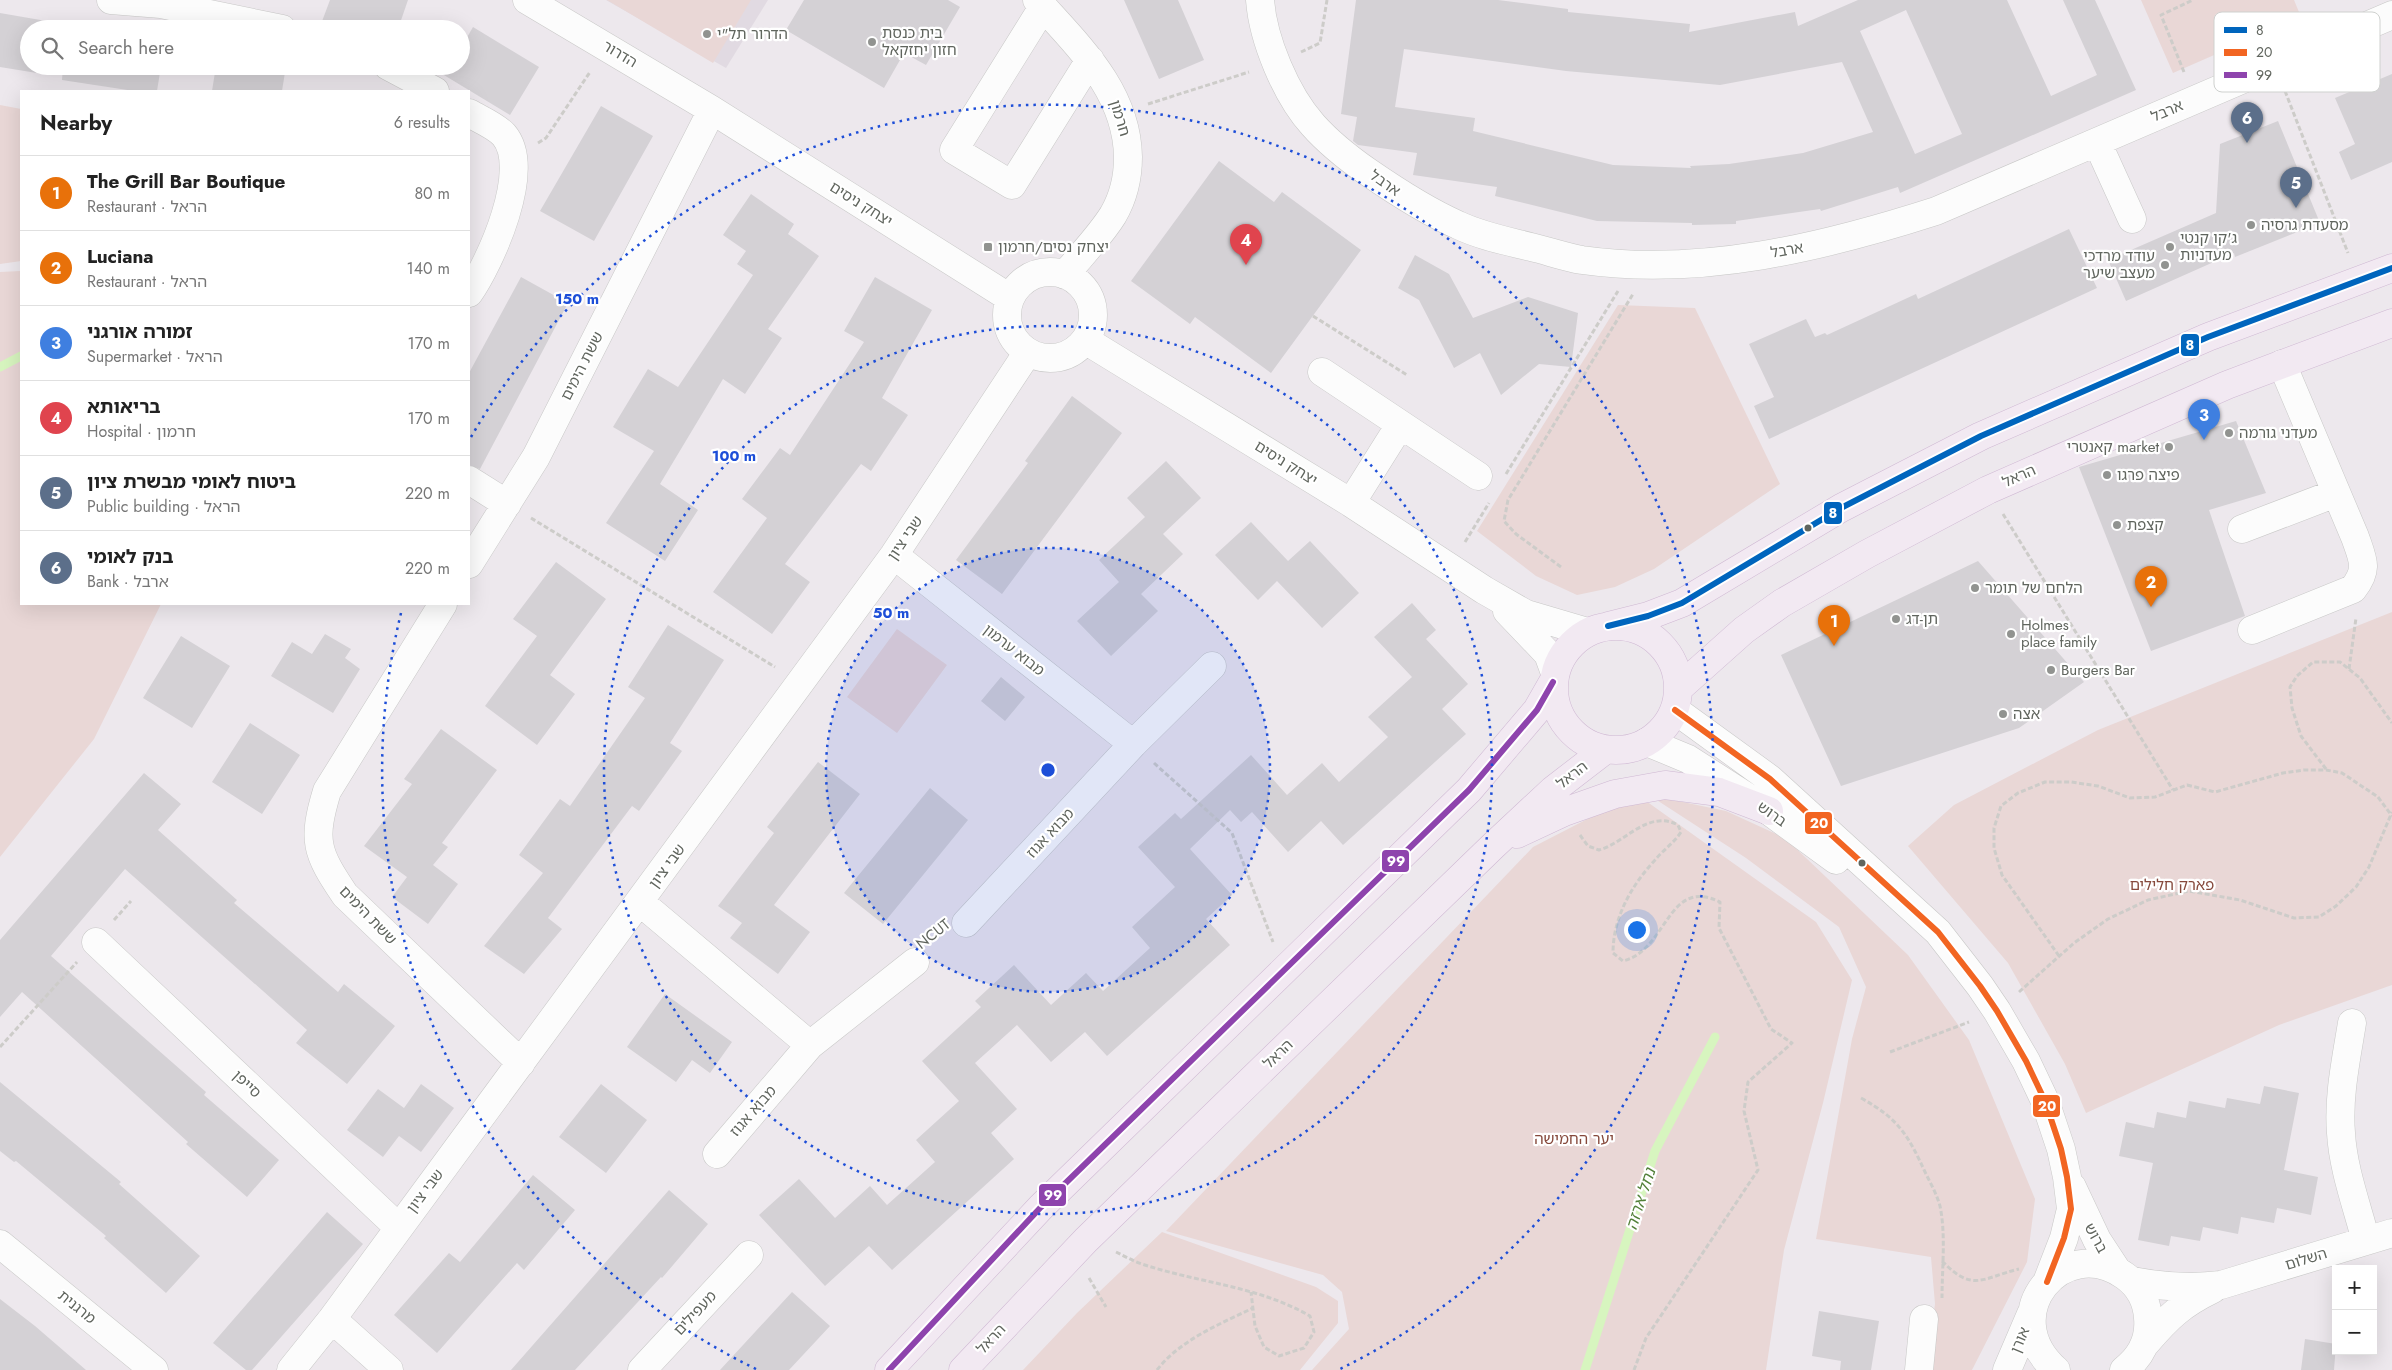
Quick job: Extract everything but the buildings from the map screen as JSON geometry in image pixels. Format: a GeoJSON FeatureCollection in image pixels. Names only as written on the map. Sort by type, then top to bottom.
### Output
{"type":"FeatureCollection","features":[{"type":"Feature","properties":{"kind":"main road"},"geometry":{"type":"LineString","coordinates":[[888,1370],[1041,1207],[1283,968],[1469,790],[1537,710],[1554,678],[1561,656],[1572,643],[1597,629],[1648,616],[1682,603],[1841,508],[1981,436],[2208,337],[2392,268]]}},
{"type":"Feature","properties":{"kind":"main road","name":"הראל"},"geometry":{"type":"LineString","coordinates":[[1677,699],[1744,630],[1782,603],[1867,554],[1988,490],[2218,389],[2392,323]]}},
{"type":"Feature","properties":{"kind":"main road"},"geometry":{"type":"LineString","coordinates":[[1554,678],[1554,701],[1560,719],[1572,733],[1588,744],[1605,750],[1627,750],[1647,742],[1668,723],[1677,699],[1675,667],[1665,649],[1649,635],[1629,627],[1597,629]]}},
{"type":"Feature","properties":{"kind":"main road","name":"הראל"},"geometry":{"type":"LineString","coordinates":[[962,1370],[1086,1240],[1493,846],[1553,790],[1605,750]]}},
{"type":"Feature","properties":{"kind":"main road"},"geometry":{"type":"LineString","coordinates":[[1493,846],[1564,812],[1615,794],[1666,785],[1719,792],[1769,811]]}},
{"type":"Feature","properties":{"kind":"street"},"geometry":{"type":"LineString","coordinates":[[111,0],[161,4],[238,20]]}},
{"type":"Feature","properties":{"kind":"street","name":"הדרור"},"geometry":{"type":"LineString","coordinates":[[527,0],[712,110]]}},
{"type":"Feature","properties":{"kind":"street","name":"ארבל"},"geometry":{"type":"LineString","coordinates":[[1260,0],[1270,45],[1286,84],[1312,124],[1344,155],[1407,199],[1459,226],[1510,242],[1636,275],[1656,265],[1737,258],[1804,247],[1876,230],[1936,211],[2214,91]]}},
{"type":"Feature","properties":{"kind":"street"},"geometry":{"type":"LineString","coordinates":[[1040,4],[954,150],[1012,185],[1090,60]]}},
{"type":"Feature","properties":{"kind":"street","name":"חרמון"},"geometry":{"type":"LineString","coordinates":[[1040,4],[1090,60],[1110,88],[1121,112],[1128,136],[1128,164],[1124,190],[1112,216],[1065,274]]}},
{"type":"Feature","properties":{"kind":"street","name":"ארבל"},"geometry":{"type":"LineString","coordinates":[[2380,20],[2392,15]]}},
{"type":"Feature","properties":{"kind":"street"},"geometry":{"type":"LineString","coordinates":[[405,75],[433,90]]}},
{"type":"Feature","properties":{"kind":"street","name":"יצחק ניסים"},"geometry":{"type":"LineString","coordinates":[[712,110],[1010,298]]}},
{"type":"Feature","properties":{"kind":"street","name":"ששת הימים"},"geometry":{"type":"LineString","coordinates":[[470,562],[536,457],[712,110]]}},
{"type":"Feature","properties":{"kind":"street"},"geometry":{"type":"LineString","coordinates":[[470,114],[504,136],[511,152],[515,172],[511,198],[493,251],[470,291]]}},
{"type":"Feature","properties":{"kind":"street"},"geometry":{"type":"LineString","coordinates":[[2096,142],[2132,219]]}},
{"type":"Feature","properties":{"kind":"street"},"geometry":{"type":"LineString","coordinates":[[1054,272],[1065,274],[1085,290],[1091,302],[1093,315],[1090,328],[1084,340],[1069,353],[1059,356],[1038,356],[1028,352],[1018,344],[1011,334],[1008,322],[1010,298],[1016,288],[1033,275],[1054,272]]}},
{"type":"Feature","properties":{"kind":"street","name":"יצחק ניסים"},"geometry":{"type":"LineString","coordinates":[[1084,340],[1351,503],[1484,590],[1526,614],[1597,629]]}},
{"type":"Feature","properties":{"kind":"street","name":"שבי ציון"},"geometry":{"type":"LineString","coordinates":[[291,1370],[332,1319],[894,555],[1028,352]]}},
{"type":"Feature","properties":{"kind":"street"},"geometry":{"type":"LineString","coordinates":[[2252,630],[2353,589],[2362,577],[2363,561],[2282,364]]}},
{"type":"Feature","properties":{"kind":"street"},"geometry":{"type":"LineString","coordinates":[[1322,372],[1491,484]]}},
{"type":"Feature","properties":{"kind":"street"},"geometry":{"type":"LineString","coordinates":[[1351,503],[1400,425]]}},
{"type":"Feature","properties":{"kind":"street"},"geometry":{"type":"LineString","coordinates":[[470,481],[507,504]]}},
{"type":"Feature","properties":{"kind":"street"},"geometry":{"type":"LineString","coordinates":[[2242,530],[2336,493]]}},
{"type":"Feature","properties":{"kind":"street","name":"מבוא ערמון"},"geometry":{"type":"LineString","coordinates":[[894,555],[1134,744]]}},
{"type":"Feature","properties":{"kind":"street","name":"יצחק ניסים"},"geometry":{"type":"LineString","coordinates":[[1484,590],[1536,639],[1548,654],[1554,678]]}},
{"type":"Feature","properties":{"kind":"street","name":"ששת הימים"},"geometry":{"type":"LineString","coordinates":[[442,605],[327,791],[319,817],[317,843],[330,872],[345,895],[521,1063]]}},
{"type":"Feature","properties":{"kind":"street","name":"מבוא אגוז"},"geometry":{"type":"LineString","coordinates":[[966,923],[1134,744],[1212,666]]}},
{"type":"Feature","properties":{"kind":"street","name":"ברוש"},"geometry":{"type":"LineString","coordinates":[[1677,699],[1770,779],[1938,932],[1997,1011],[2026,1061],[2044,1101],[2061,1149],[2071,1209],[2064,1238],[2051,1273],[2038,1295],[2032,1310]]}},
{"type":"Feature","properties":{"kind":"street","name":"ברוש"},"geometry":{"type":"LineString","coordinates":[[1647,742],[1688,759],[1769,811],[1938,932]]}},
{"type":"Feature","properties":{"kind":"street"},"geometry":{"type":"LineString","coordinates":[[640,902],[810,1046]]}},
{"type":"Feature","properties":{"kind":"street","name":"סייפן"},"geometry":{"type":"LineString","coordinates":[[96,942],[398,1227]]}},
{"type":"Feature","properties":{"kind":"street","name":"מבוא אגוז"},"geometry":{"type":"LineString","coordinates":[[716,1154],[810,1046],[915,962]]}},
{"type":"Feature","properties":{"kind":"street"},"geometry":{"type":"LineString","coordinates":[[2352,1023],[2340,1102],[2341,1134],[2347,1169],[2366,1241]]}},
{"type":"Feature","properties":{"kind":"street","name":"ברוש"},"geometry":{"type":"LineString","coordinates":[[2067,1177],[2088,1223],[2124,1275],[2142,1294],[2148,1310],[2149,1327],[2142,1354]]}},
{"type":"Feature","properties":{"kind":"street","name":"השלום"},"geometry":{"type":"LineString","coordinates":[[2124,1370],[2142,1354],[2166,1319],[2186,1302],[2221,1285],[2392,1233]]}},
{"type":"Feature","properties":{"kind":"street","name":"מרגנית"},"geometry":{"type":"LineString","coordinates":[[0,1244],[154,1370]]}},
{"type":"Feature","properties":{"kind":"street","name":"מעפילים"},"geometry":{"type":"LineString","coordinates":[[642,1370],[749,1255]]}},
{"type":"Feature","properties":{"kind":"street","name":"השלום"},"geometry":{"type":"LineString","coordinates":[[2051,1273],[2079,1264],[2098,1264],[2124,1275],[2163,1287],[2192,1288],[2221,1285]]}},
{"type":"Feature","properties":{"kind":"street"},"geometry":{"type":"LineString","coordinates":[[2032,1310],[2031,1328],[2035,1344],[2044,1360],[2056,1370]]}},
{"type":"Feature","properties":{"kind":"street","name":"אורן"},"geometry":{"type":"LineString","coordinates":[[2007,1370],[2032,1310]]}},
{"type":"Feature","properties":{"kind":"street"},"geometry":{"type":"LineString","coordinates":[[332,1319],[389,1370]]}},
{"type":"Feature","properties":{"kind":"street"},"geometry":{"type":"LineString","coordinates":[[1919,1370],[1924,1320]]}},
{"type":"Feature","properties":{"kind":"path"},"geometry":{"type":"LineString","coordinates":[[1121,112],[1278,63],[1320,43],[1327,0]]}},
{"type":"Feature","properties":{"kind":"path"},"geometry":{"type":"LineString","coordinates":[[2194,0],[2162,15],[2195,99]]}},
{"type":"Feature","properties":{"kind":"path"},"geometry":{"type":"LineString","coordinates":[[546,138],[607,46]]}},
{"type":"Feature","properties":{"kind":"path"},"geometry":{"type":"LineString","coordinates":[[2286,92],[2359,280]]}},
{"type":"Feature","properties":{"kind":"path"},"geometry":{"type":"LineString","coordinates":[[1450,567],[1491,484],[1636,275]]}},
{"type":"Feature","properties":{"kind":"path"},"geometry":{"type":"LineString","coordinates":[[1561,567],[1516,534],[1504,521],[1508,500],[1514,486],[1600,349],[1636,275]]}},
{"type":"Feature","properties":{"kind":"path"},"geometry":{"type":"LineString","coordinates":[[1313,316],[1407,375]]}},
{"type":"Feature","properties":{"kind":"path"},"geometry":{"type":"LineString","coordinates":[[1508,483],[1514,486]]}},
{"type":"Feature","properties":{"kind":"path"},"geometry":{"type":"LineString","coordinates":[[1988,490],[2174,790]]}},
{"type":"Feature","properties":{"kind":"path"},"geometry":{"type":"LineString","coordinates":[[507,504],[801,682]]}},
{"type":"Feature","properties":{"kind":"path"},"geometry":{"type":"LineString","coordinates":[[2349,669],[2362,577]]}},
{"type":"Feature","properties":{"kind":"path"},"geometry":{"type":"LineString","coordinates":[[2326,770],[2301,736],[2292,708],[2290,687],[2297,676],[2313,662],[2340,662],[2360,678],[2392,723]]}},
{"type":"Feature","properties":{"kind":"path"},"geometry":{"type":"LineString","coordinates":[[1134,744],[1232,833],[1283,968]]}},
{"type":"Feature","properties":{"kind":"path"},"geometry":{"type":"LineString","coordinates":[[2059,956],[2002,875],[1994,848],[1994,828],[2002,806],[2018,793],[2045,782],[2071,782],[2098,786],[2130,798],[2155,797],[2188,785],[2214,792],[2283,773],[2326,770],[2342,773],[2378,797],[2392,816]]}},
{"type":"Feature","properties":{"kind":"path"},"geometry":{"type":"LineString","coordinates":[[1564,812],[1588,846],[1599,850],[1656,821],[1671,821],[1678,825],[1681,832],[1646,870],[1625,902],[1617,924],[1613,954],[1623,961],[1638,954],[1683,901],[1694,895],[1707,896],[1720,902],[1719,928],[1771,1029],[1792,1043],[1748,1082],[1744,1111],[1758,1170],[1646,1338],[1634,1370]]}},
{"type":"Feature","properties":{"kind":"path"},"geometry":{"type":"LineString","coordinates":[[1890,1052],[1997,1011],[2059,956],[2108,919],[2148,900],[2189,891],[2240,900],[2294,918],[2319,917],[2336,906],[2356,887],[2369,867],[2392,812]]}},
{"type":"Feature","properties":{"kind":"path"},"geometry":{"type":"LineString","coordinates":[[0,1047],[131,901]]}},
{"type":"Feature","properties":{"kind":"path"},"geometry":{"type":"LineString","coordinates":[[1861,1098],[1884,1111],[1897,1123],[1912,1144],[1940,1205],[1942,1320],[1924,1320]]}},
{"type":"Feature","properties":{"kind":"path"},"geometry":{"type":"LineString","coordinates":[[1086,1240],[1147,1266],[1252,1292],[1290,1304],[1310,1316],[1314,1332],[1304,1348],[1279,1356],[1264,1347],[1255,1326],[1252,1292]]}},
{"type":"Feature","properties":{"kind":"path"},"geometry":{"type":"LineString","coordinates":[[1942,1260],[1961,1278],[1970,1281],[1982,1281],[2029,1266],[2051,1273]]}},
{"type":"Feature","properties":{"kind":"path"},"geometry":{"type":"LineString","coordinates":[[1157,1370],[1168,1356],[1213,1327],[1253,1308]]}},
{"type":"Feature","properties":{"kind":"shaded area","name":"הדרור תל\"י"},"geometry":{"type":"Polygon","coordinates":[[[606,0],[768,0],[726,68],[606,0]]]}},
{"type":"Feature","properties":{"kind":"green space","name":"הדרור תל\"י"},"geometry":{"type":"Polygon","coordinates":[[[607,0],[751,0],[713,63],[607,0]]]}},
{"type":"Feature","properties":{"kind":"green space"},"geometry":{"type":"Polygon","coordinates":[[[2141,0],[2294,0],[2299,12],[2214,12],[2214,55],[2173,73],[2141,0]]]}},
{"type":"Feature","properties":{"kind":"green space"},"geometry":{"type":"Polygon","coordinates":[[[0,105],[20,109],[20,261],[0,264],[0,105]]]}},
{"type":"Feature","properties":{"kind":"green space"},"geometry":{"type":"Polygon","coordinates":[[[20,271],[20,605],[161,605],[94,739],[0,857],[0,272],[20,271]]]}},
{"type":"Feature","properties":{"kind":"green space"},"geometry":{"type":"Polygon","coordinates":[[[1618,305],[1695,308],[1780,484],[1654,569],[1615,587],[1577,595],[1536,576],[1477,531],[1618,305]]]}},
{"type":"Feature","properties":{"kind":"green space","name":"פארק חלילים"},"geometry":{"type":"Polygon","coordinates":[[[2392,612],[2392,985],[2279,1025],[2086,1113],[2065,1064],[2008,963],[1908,846],[1954,805],[2098,730],[2392,612]]]}},
{"type":"Feature","properties":{"kind":"green space"},"geometry":{"type":"Polygon","coordinates":[[[897,629],[947,665],[897,733],[847,697],[897,629]]]}},
{"type":"Feature","properties":{"kind":"green space"},"geometry":{"type":"Polygon","coordinates":[[[1649,795],[1726,811],[1785,838],[1908,955],[1969,1040],[2035,1199],[2027,1262],[1972,1370],[1928,1370],[1927,1360],[1935,1304],[1931,1257],[1816,1239],[1852,1039],[1866,987],[1839,927],[1746,858],[1649,795]]]}},
{"type":"Feature","properties":{"kind":"green space","name":"יער החמישה"},"geometry":{"type":"Polygon","coordinates":[[[1646,801],[1816,922],[1852,980],[1823,1103],[1784,1250],[1766,1370],[1312,1370],[1349,1329],[1342,1292],[1323,1275],[1166,1231],[1533,847],[1601,812],[1646,801]]]}},
{"type":"Feature","properties":{"kind":"green space"},"geometry":{"type":"Polygon","coordinates":[[[1162,1232],[1316,1287],[1338,1301],[1338,1323],[1300,1370],[1023,1370],[1077,1313],[1162,1232]]]}},
{"type":"Feature","properties":{"kind":"waterway"},"geometry":{"type":"LineString","coordinates":[[0,367],[20,357]]}},
{"type":"Feature","properties":{"kind":"waterway","name":"נחל ארזה"},"geometry":{"type":"LineString","coordinates":[[1585,1370],[1655,1151],[1715,1037]]}},
{"type":"Feature","properties":{"kind":"transit line","name":"8"},"geometry":{"type":"LineString","coordinates":[[1608,626],[1648,616],[1682,603],[1841,508],[1981,436],[2208,337],[2392,268]]}},
{"type":"Feature","properties":{"kind":"transit line","name":"99"},"geometry":{"type":"LineString","coordinates":[[889,1370],[1041,1207],[1469,790],[1537,710],[1553,682]]}},
{"type":"Feature","properties":{"kind":"transit line","name":"20"},"geometry":{"type":"LineString","coordinates":[[1675,710],[1770,779],[1938,932],[1997,1011],[2026,1061],[2045,1101],[2061,1149],[2067,1177],[2071,1209],[2064,1238],[2047,1282]]}},
{"type":"Feature","properties":{"kind":"place","name":"הדרור תל\"י"},"geometry":{"type":"Point","coordinates":[707,34]}},
{"type":"Feature","properties":{"kind":"place","name":"בית כנסת חזון יחזקאל"},"geometry":{"type":"Point","coordinates":[872,42]}},
{"type":"Feature","properties":{"kind":"place","name":"בנק לאומי"},"geometry":{"type":"Point","coordinates":[2247,143]}},
{"type":"Feature","properties":{"kind":"place","name":"ביטוח לאומי מבשרת ציון"},"geometry":{"type":"Point","coordinates":[2296,208]}},
{"type":"Feature","properties":{"kind":"place","name":"מסעדת גרסיה"},"geometry":{"type":"Point","coordinates":[2251,225]}},
{"type":"Feature","properties":{"kind":"place","name":"יצחק נסים/חרמון"},"geometry":{"type":"Point","coordinates":[988,247]}},
{"type":"Feature","properties":{"kind":"place","name":"ג'קו קנטי מעדניות"},"geometry":{"type":"Point","coordinates":[2170,247]}},
{"type":"Feature","properties":{"kind":"place","name":"בריאותא"},"geometry":{"type":"Point","coordinates":[1246,265]}},
{"type":"Feature","properties":{"kind":"place","name":"עודד מרדכי מעצב שיער"},"geometry":{"type":"Point","coordinates":[2165,265]}},
{"type":"Feature","properties":{"kind":"place","name":"מעדני גורמה"},"geometry":{"type":"Point","coordinates":[2229,433]}},
{"type":"Feature","properties":{"kind":"place","name":"זמורה אורגני"},"geometry":{"type":"Point","coordinates":[2204,440]}},
{"type":"Feature","properties":{"kind":"place","name":"קאנטרי market"},"geometry":{"type":"Point","coordinates":[2169,447]}},
{"type":"Feature","properties":{"kind":"place","name":"פיצה פרגו"},"geometry":{"type":"Point","coordinates":[2107,475]}},
{"type":"Feature","properties":{"kind":"place","name":"קצפת"},"geometry":{"type":"Point","coordinates":[2117,525]}},
{"type":"Feature","properties":{"kind":"place","name":"הלחם של תומר"},"geometry":{"type":"Point","coordinates":[1975,588]}},
{"type":"Feature","properties":{"kind":"place","name":"Luciana"},"geometry":{"type":"Point","coordinates":[2151,607]}},
{"type":"Feature","properties":{"kind":"place","name":"תן-דג"},"geometry":{"type":"Point","coordinates":[1896,619]}},
{"type":"Feature","properties":{"kind":"place","name":"Holmes place family"},"geometry":{"type":"Point","coordinates":[2011,634]}},
{"type":"Feature","properties":{"kind":"place","name":"The Grill Bar Boutique"},"geometry":{"type":"Point","coordinates":[1834,646]}},
{"type":"Feature","properties":{"kind":"place","name":"Burgers Bar"},"geometry":{"type":"Point","coordinates":[2051,670]}},
{"type":"Feature","properties":{"kind":"place","name":"אצה"},"geometry":{"type":"Point","coordinates":[2003,714]}}]}
